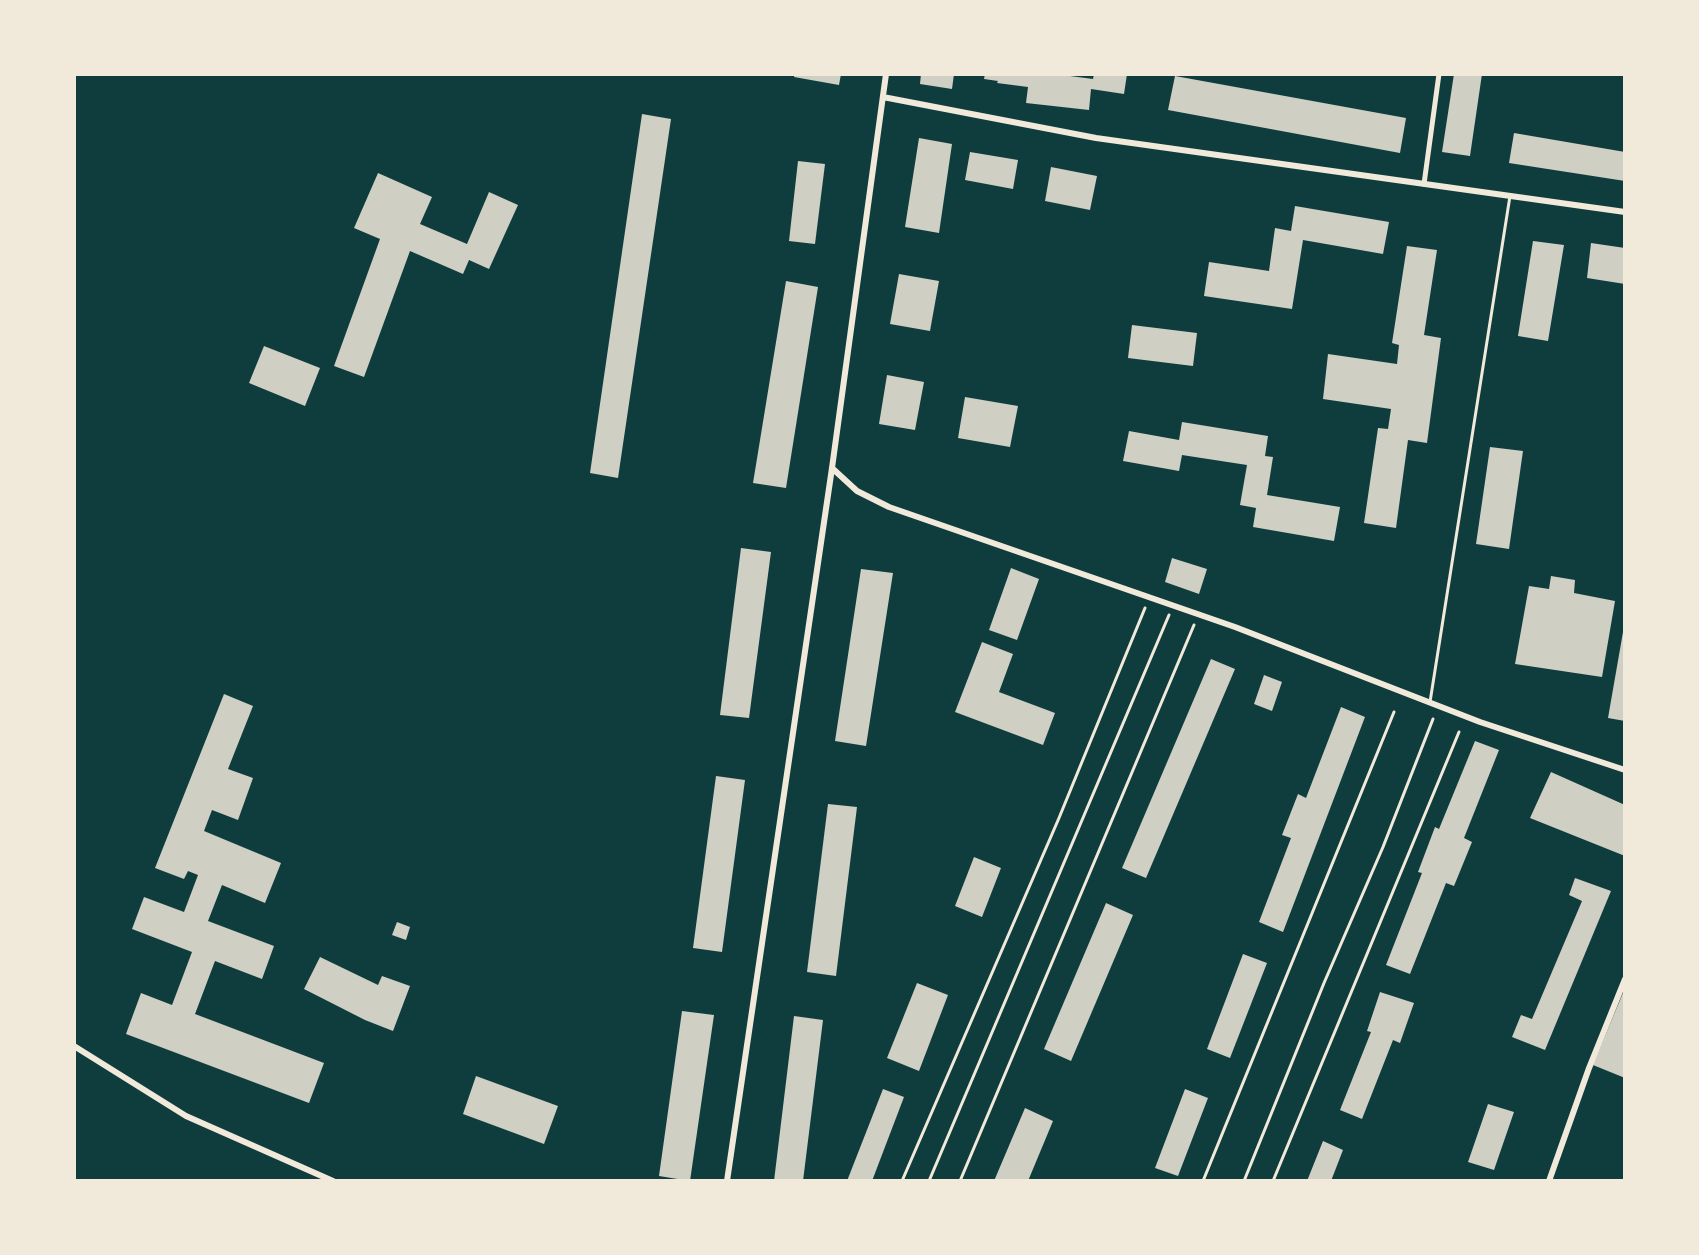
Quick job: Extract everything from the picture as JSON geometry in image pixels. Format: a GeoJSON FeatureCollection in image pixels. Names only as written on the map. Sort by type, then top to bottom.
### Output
{"type":"FeatureCollection","features":[{"type":"Feature","properties":{"kind":"street"},"geometry":{"type":"LineString","coordinates":[[727,1181],[832,468],[886,74]]}},
{"type":"Feature","properties":{"kind":"street"},"geometry":{"type":"LineString","coordinates":[[1424,184],[1439,74]]}},
{"type":"Feature","properties":{"kind":"street"},"geometry":{"type":"LineString","coordinates":[[883,97],[1096,138],[1625,212]]}},
{"type":"Feature","properties":{"kind":"street"},"geometry":{"type":"LineString","coordinates":[[832,468],[857,491],[889,507],[1235,627],[1480,722],[1625,770]]}},
{"type":"Feature","properties":{"kind":"street"},"geometry":{"type":"LineString","coordinates":[[1549,1181],[1625,979]]}},
{"type":"Feature","properties":{"kind":"street"},"geometry":{"type":"LineString","coordinates":[[74,1046],[186,1116],[333,1181]]}},
{"type":"Feature","properties":{"kind":"lane"},"geometry":{"type":"LineString","coordinates":[[1430,703],[1510,196]]}},
{"type":"Feature","properties":{"kind":"path"},"geometry":{"type":"LineString","coordinates":[[902,1181],[1059,818],[1145,608]]}},
{"type":"Feature","properties":{"kind":"path"},"geometry":{"type":"LineString","coordinates":[[929,1181],[1169,615]]}},
{"type":"Feature","properties":{"kind":"path"},"geometry":{"type":"LineString","coordinates":[[960,1181],[1194,625]]}},
{"type":"Feature","properties":{"kind":"path"},"geometry":{"type":"LineString","coordinates":[[1203,1181],[1394,712]]}},
{"type":"Feature","properties":{"kind":"path"},"geometry":{"type":"LineString","coordinates":[[1244,1181],[1433,719]]}},
{"type":"Feature","properties":{"kind":"path"},"geometry":{"type":"LineString","coordinates":[[1273,1181],[1459,732]]}},
{"type":"Feature","properties":{"kind":"building"},"geometry":{"type":"Polygon","coordinates":[[[795,74],[841,74],[839,85],[794,77],[795,74]]]}},
{"type":"Feature","properties":{"kind":"building"},"geometry":{"type":"Polygon","coordinates":[[[921,74],[954,74],[952,89],[920,84],[921,74]]]}},
{"type":"Feature","properties":{"kind":"building"},"geometry":{"type":"Polygon","coordinates":[[[985,74],[1055,74],[1093,79],[1094,74],[1127,74],[1124,94],[1091,89],[1089,110],[1026,103],[1028,87],[997,83],[984,79],[985,74]]]}},
{"type":"Feature","properties":{"kind":"building"},"geometry":{"type":"Polygon","coordinates":[[[1454,74],[1482,74],[1470,156],[1442,152],[1454,74]]]}},
{"type":"Feature","properties":{"kind":"building"},"geometry":{"type":"Polygon","coordinates":[[[1175,76],[1406,118],[1400,153],[1168,110],[1175,76]]]}},
{"type":"Feature","properties":{"kind":"building"},"geometry":{"type":"Polygon","coordinates":[[[642,114],[671,119],[618,478],[590,473],[642,114]]]}},
{"type":"Feature","properties":{"kind":"building"},"geometry":{"type":"Polygon","coordinates":[[[1514,133],[1625,152],[1625,181],[1509,163],[1514,133]]]}},
{"type":"Feature","properties":{"kind":"building"},"geometry":{"type":"Polygon","coordinates":[[[919,138],[952,144],[939,233],[905,227],[919,138]]]}},
{"type":"Feature","properties":{"kind":"building"},"geometry":{"type":"Polygon","coordinates":[[[970,152],[1018,160],[1013,189],[965,180],[970,152]]]}},
{"type":"Feature","properties":{"kind":"building"},"geometry":{"type":"Polygon","coordinates":[[[798,161],[825,164],[815,244],[789,241],[798,161]]]}},
{"type":"Feature","properties":{"kind":"building"},"geometry":{"type":"Polygon","coordinates":[[[1051,167],[1097,176],[1090,210],[1045,201],[1051,167]]]}},
{"type":"Feature","properties":{"kind":"building"},"geometry":{"type":"Polygon","coordinates":[[[378,173],[432,197],[420,224],[467,244],[489,192],[518,205],[489,269],[469,260],[463,274],[410,251],[364,377],[334,366],[380,239],[354,228],[378,173]]]}},
{"type":"Feature","properties":{"kind":"building"},"geometry":{"type":"Polygon","coordinates":[[[1295,206],[1389,222],[1383,254],[1303,240],[1292,309],[1204,296],[1209,262],[1269,271],[1275,228],[1291,231],[1295,206]]]}},
{"type":"Feature","properties":{"kind":"building"},"geometry":{"type":"Polygon","coordinates":[[[1533,241],[1564,245],[1548,341],[1518,336],[1533,241]]]}},
{"type":"Feature","properties":{"kind":"building"},"geometry":{"type":"Polygon","coordinates":[[[1591,243],[1625,248],[1625,284],[1587,278],[1591,243]]]}},
{"type":"Feature","properties":{"kind":"building"},"geometry":{"type":"Polygon","coordinates":[[[1407,246],[1437,250],[1424,335],[1441,338],[1427,443],[1408,440],[1396,528],[1364,523],[1378,428],[1388,429],[1391,409],[1323,399],[1328,354],[1397,364],[1399,345],[1392,343],[1407,246]]]}},
{"type":"Feature","properties":{"kind":"building"},"geometry":{"type":"Polygon","coordinates":[[[899,274],[939,281],[930,331],[890,324],[899,274]]]}},
{"type":"Feature","properties":{"kind":"building"},"geometry":{"type":"Polygon","coordinates":[[[786,281],[818,287],[786,488],[753,483],[786,281]]]}},
{"type":"Feature","properties":{"kind":"building"},"geometry":{"type":"Polygon","coordinates":[[[1132,325],[1197,333],[1193,366],[1128,358],[1132,325]]]}},
{"type":"Feature","properties":{"kind":"building"},"geometry":{"type":"Polygon","coordinates":[[[264,346],[320,368],[305,406],[249,383],[264,346]]]}},
{"type":"Feature","properties":{"kind":"building"},"geometry":{"type":"Polygon","coordinates":[[[887,375],[924,382],[915,430],[879,424],[887,375]]]}},
{"type":"Feature","properties":{"kind":"building"},"geometry":{"type":"Polygon","coordinates":[[[965,397],[1018,406],[1010,447],[958,438],[965,397]]]}},
{"type":"Feature","properties":{"kind":"building"},"geometry":{"type":"Polygon","coordinates":[[[1182,422],[1268,436],[1265,456],[1273,457],[1267,495],[1340,507],[1334,541],[1253,527],[1256,508],[1240,505],[1247,465],[1182,455],[1179,471],[1123,461],[1129,431],[1179,440],[1182,422]]]}},
{"type":"Feature","properties":{"kind":"building"},"geometry":{"type":"Polygon","coordinates":[[[1490,447],[1523,451],[1509,549],[1476,544],[1490,447]]]}},
{"type":"Feature","properties":{"kind":"building"},"geometry":{"type":"Polygon","coordinates":[[[741,548],[771,552],[749,718],[720,715],[741,548]]]}},
{"type":"Feature","properties":{"kind":"building"},"geometry":{"type":"Polygon","coordinates":[[[1172,558],[1207,569],[1199,594],[1165,582],[1172,558]]]}},
{"type":"Feature","properties":{"kind":"building"},"geometry":{"type":"Polygon","coordinates":[[[1011,568],[1039,579],[1017,640],[989,630],[1011,568]]]}},
{"type":"Feature","properties":{"kind":"building"},"geometry":{"type":"Polygon","coordinates":[[[861,569],[893,573],[866,746],[835,741],[861,569]]]}},
{"type":"Feature","properties":{"kind":"building"},"geometry":{"type":"Polygon","coordinates":[[[1551,576],[1575,580],[1574,593],[1615,601],[1602,677],[1515,664],[1529,586],[1549,589],[1551,576]]]}},
{"type":"Feature","properties":{"kind":"building"},"geometry":{"type":"Polygon","coordinates":[[[1625,632],[1625,721],[1608,718],[1625,632]]]}},
{"type":"Feature","properties":{"kind":"building"},"geometry":{"type":"Polygon","coordinates":[[[982,642],[1013,654],[999,692],[1055,713],[1043,745],[955,712],[982,642]]]}},
{"type":"Feature","properties":{"kind":"building"},"geometry":{"type":"Polygon","coordinates":[[[1211,659],[1235,669],[1146,878],[1122,868],[1211,659]]]}},
{"type":"Feature","properties":{"kind":"building"},"geometry":{"type":"Polygon","coordinates":[[[1264,675],[1282,682],[1272,711],[1254,704],[1264,675]]]}},
{"type":"Feature","properties":{"kind":"building"},"geometry":{"type":"Polygon","coordinates":[[[224,694],[253,706],[228,769],[253,778],[238,820],[212,810],[204,831],[281,863],[265,903],[222,885],[208,921],[274,946],[262,979],[215,961],[195,1014],[324,1063],[309,1103],[126,1034],[141,993],[172,1005],[192,952],[132,929],[144,897],[184,912],[198,875],[188,871],[184,879],[155,868],[224,694]]]}},
{"type":"Feature","properties":{"kind":"building"},"geometry":{"type":"Polygon","coordinates":[[[1341,707],[1365,717],[1283,932],[1259,922],[1291,838],[1282,835],[1298,794],[1306,798],[1341,707]]]}},
{"type":"Feature","properties":{"kind":"building"},"geometry":{"type":"Polygon","coordinates":[[[1475,741],[1499,750],[1464,838],[1472,842],[1454,886],[1446,883],[1410,974],[1386,965],[1422,873],[1418,872],[1435,827],[1439,829],[1475,741]]]}},
{"type":"Feature","properties":{"kind":"building"},"geometry":{"type":"Polygon","coordinates":[[[1551,772],[1625,805],[1625,856],[1530,818],[1551,772]]]}},
{"type":"Feature","properties":{"kind":"building"},"geometry":{"type":"Polygon","coordinates":[[[716,776],[745,780],[722,952],[693,948],[716,776]]]}},
{"type":"Feature","properties":{"kind":"building"},"geometry":{"type":"Polygon","coordinates":[[[828,804],[857,807],[836,976],[807,972],[828,804]]]}},
{"type":"Feature","properties":{"kind":"building"},"geometry":{"type":"Polygon","coordinates":[[[974,857],[1001,868],[982,917],[955,906],[974,857]]]}},
{"type":"Feature","properties":{"kind":"building"},"geometry":{"type":"Polygon","coordinates":[[[1575,878],[1611,891],[1545,1050],[1512,1037],[1521,1015],[1532,1019],[1582,901],[1569,895],[1575,878]]]}},
{"type":"Feature","properties":{"kind":"building"},"geometry":{"type":"Polygon","coordinates":[[[1106,903],[1133,915],[1071,1061],[1044,1049],[1106,903]]]}},
{"type":"Feature","properties":{"kind":"building"},"geometry":{"type":"Polygon","coordinates":[[[397,922],[410,927],[406,940],[392,935],[397,922]]]}},
{"type":"Feature","properties":{"kind":"building"},"geometry":{"type":"Polygon","coordinates":[[[1243,954],[1267,963],[1230,1058],[1207,1049],[1243,954]]]}},
{"type":"Feature","properties":{"kind":"building"},"geometry":{"type":"Polygon","coordinates":[[[320,957],[378,985],[382,976],[410,986],[393,1031],[304,989],[320,957]]]}},
{"type":"Feature","properties":{"kind":"building"},"geometry":{"type":"Polygon","coordinates":[[[917,983],[948,995],[919,1071],[887,1058],[917,983]]]}},
{"type":"Feature","properties":{"kind":"building"},"geometry":{"type":"Polygon","coordinates":[[[1625,988],[1625,1078],[1593,1065],[1625,988]]]}},
{"type":"Feature","properties":{"kind":"building"},"geometry":{"type":"Polygon","coordinates":[[[1380,992],[1414,1003],[1400,1043],[1393,1040],[1362,1119],[1340,1110],[1371,1032],[1367,1031],[1380,992]]]}},
{"type":"Feature","properties":{"kind":"building"},"geometry":{"type":"Polygon","coordinates":[[[682,1011],[714,1015],[690,1181],[659,1176],[682,1011]]]}},
{"type":"Feature","properties":{"kind":"building"},"geometry":{"type":"Polygon","coordinates":[[[794,1016],[823,1020],[803,1181],[774,1181],[794,1016]]]}},
{"type":"Feature","properties":{"kind":"building"},"geometry":{"type":"Polygon","coordinates":[[[476,1076],[558,1106],[544,1144],[463,1114],[476,1076]]]}},
{"type":"Feature","properties":{"kind":"building"},"geometry":{"type":"Polygon","coordinates":[[[883,1089],[904,1097],[872,1181],[847,1181],[883,1089]]]}},
{"type":"Feature","properties":{"kind":"building"},"geometry":{"type":"Polygon","coordinates":[[[1185,1089],[1208,1098],[1178,1176],[1155,1168],[1185,1089]]]}},
{"type":"Feature","properties":{"kind":"building"},"geometry":{"type":"Polygon","coordinates":[[[1488,1104],[1514,1112],[1494,1170],[1468,1162],[1488,1104]]]}},
{"type":"Feature","properties":{"kind":"building"},"geometry":{"type":"Polygon","coordinates":[[[1025,1108],[1053,1121],[1028,1181],[994,1181],[1025,1108]]]}},
{"type":"Feature","properties":{"kind":"building"},"geometry":{"type":"Polygon","coordinates":[[[1323,1141],[1343,1150],[1331,1181],[1307,1181],[1323,1141]]]}}]}
